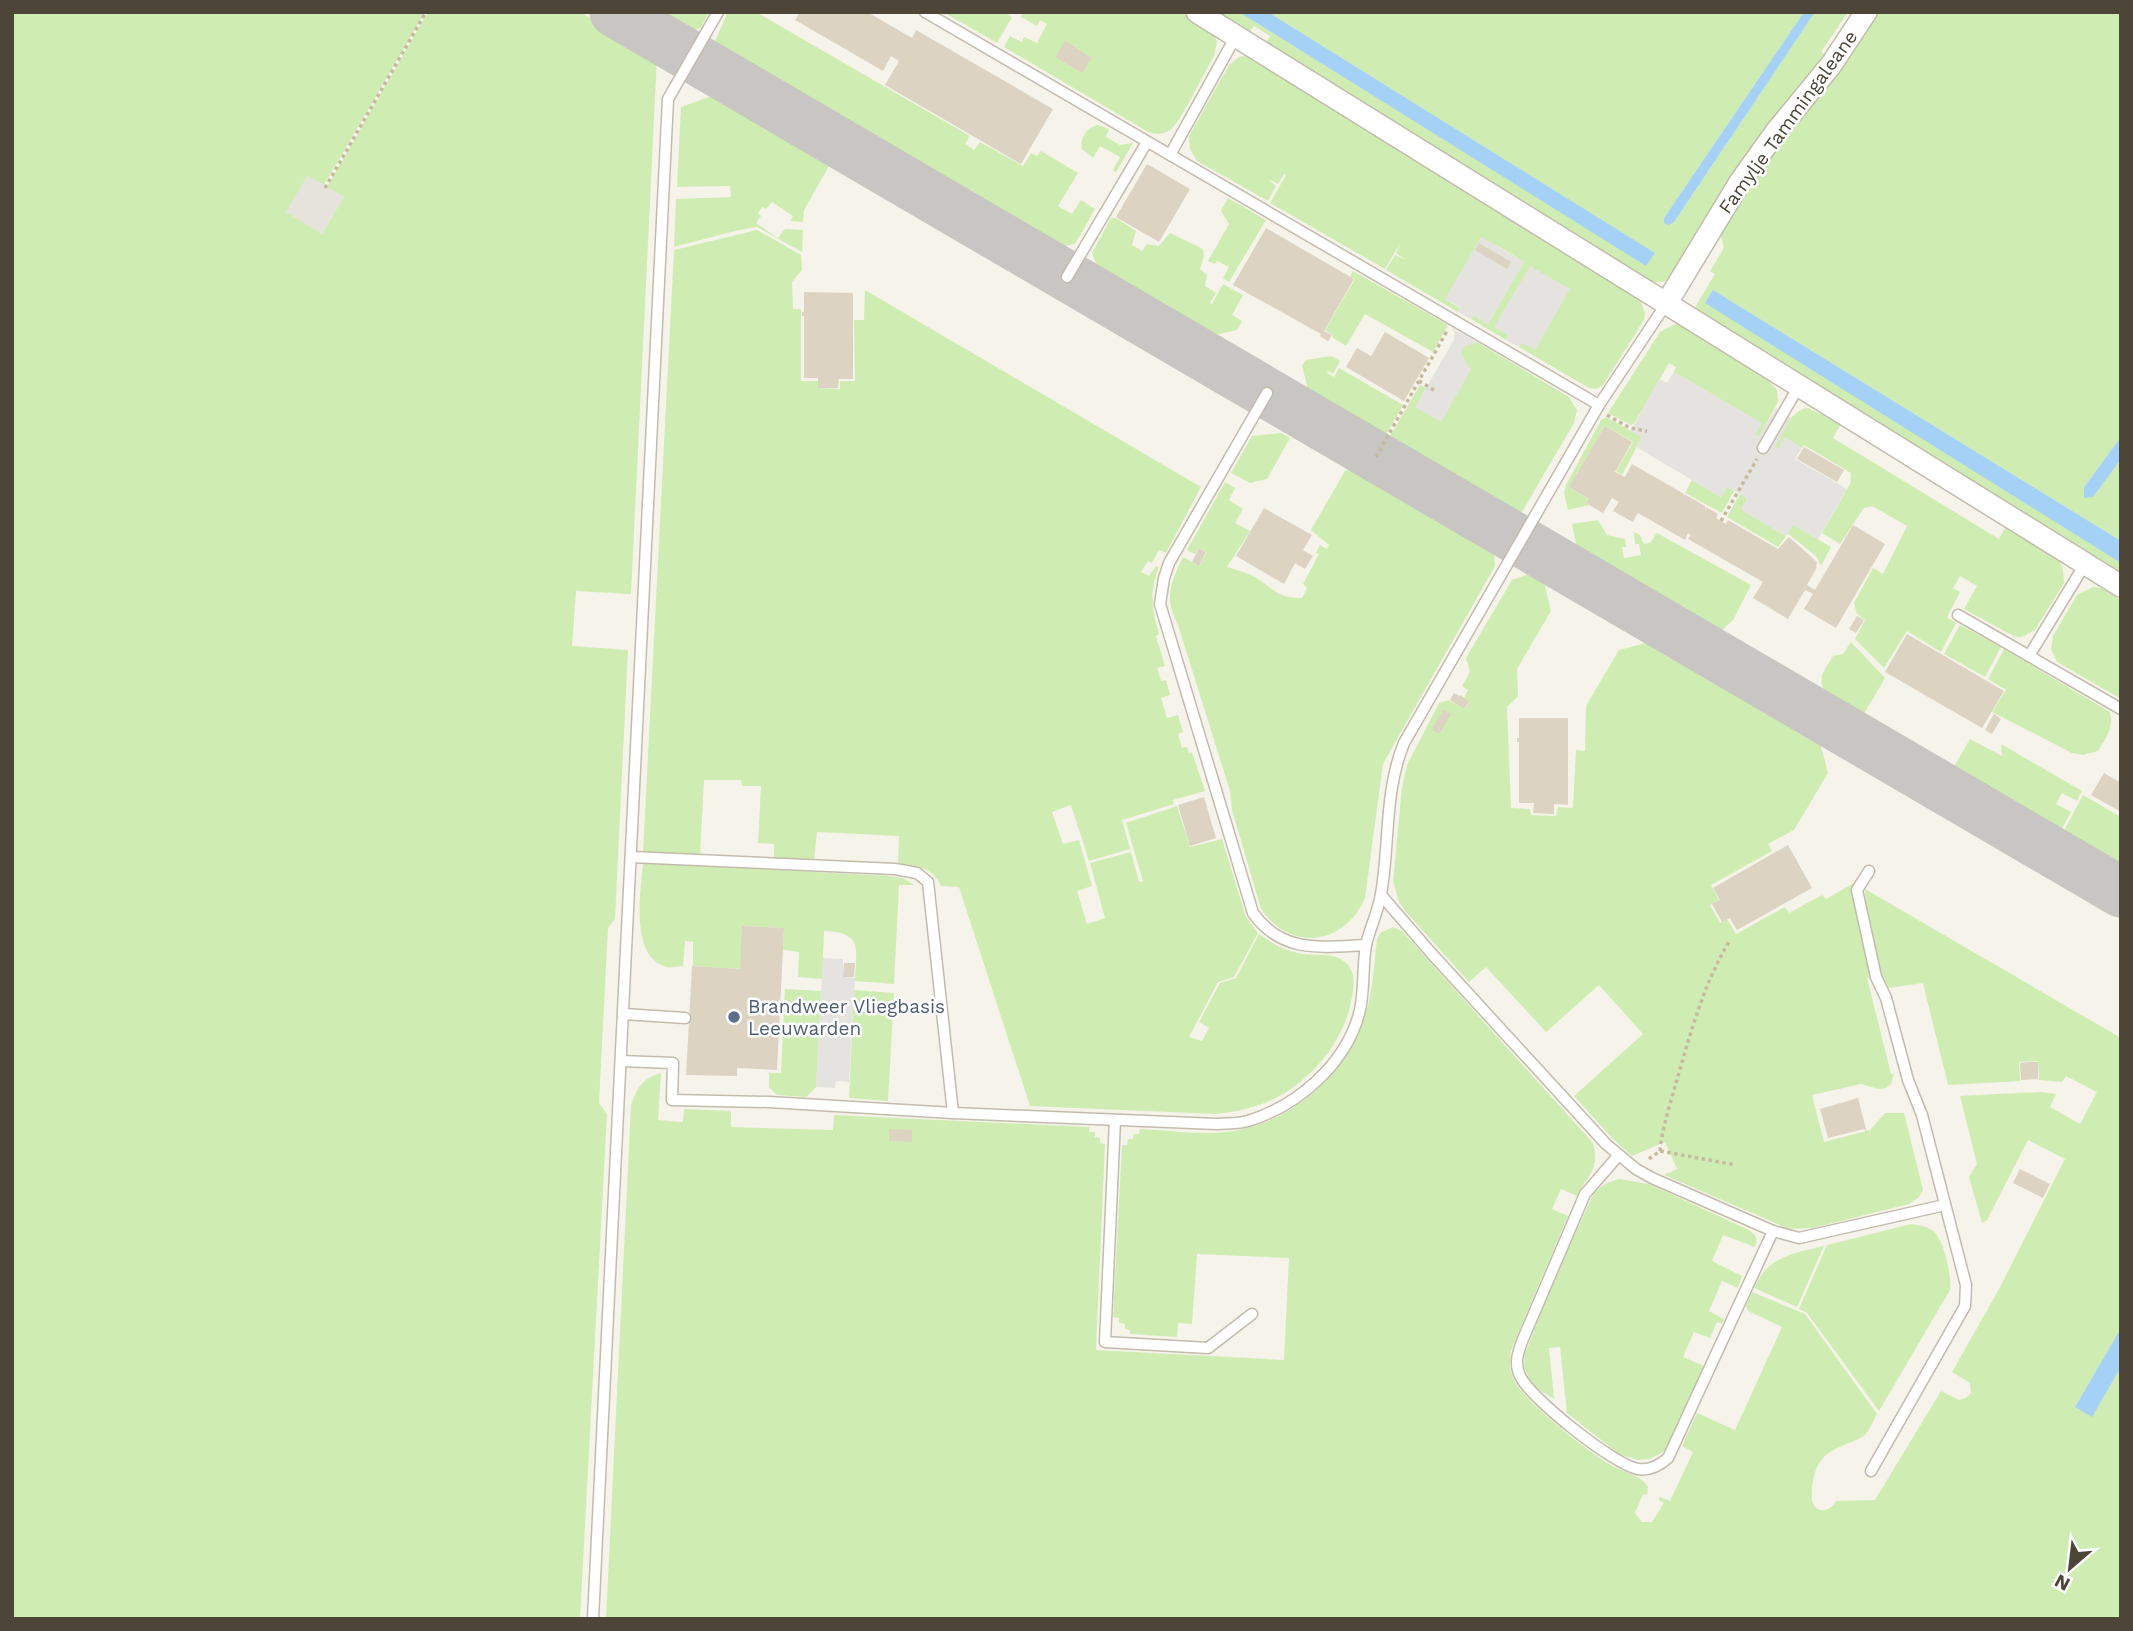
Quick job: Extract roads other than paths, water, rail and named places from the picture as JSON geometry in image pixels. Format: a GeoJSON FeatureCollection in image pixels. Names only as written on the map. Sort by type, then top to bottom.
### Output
{"type":"FeatureCollection","features":[{"type":"Feature","properties":{"kind":"street"},"geometry":{"type":"LineString","coordinates":[[1197,12],[2121,586]]}},
{"type":"Feature","properties":{"kind":"street","name":"Famylje Tammingaleane"},"geometry":{"type":"LineString","coordinates":[[1666,304],[1740,182],[1775,133],[1831,65],[1866,12]]}},
{"type":"Feature","properties":{"kind":"lane"},"geometry":{"type":"LineString","coordinates":[[593,1619],[668,99],[718,12]]}},
{"type":"Feature","properties":{"kind":"lane"},"geometry":{"type":"LineString","coordinates":[[925,12],[1600,405]]}},
{"type":"Feature","properties":{"kind":"lane"},"geometry":{"type":"LineString","coordinates":[[1170,155],[1236,36]]}},
{"type":"Feature","properties":{"kind":"lane"},"geometry":{"type":"LineString","coordinates":[[1067,276],[1147,142]]}},
{"type":"Feature","properties":{"kind":"lane"},"geometry":{"type":"LineString","coordinates":[[621,1061],[673,1063],[672,1100],[769,1102],[1217,1124],[1246,1121],[1273,1111],[1297,1097],[1331,1065],[1359,1013],[1366,945],[1381,895],[1391,787],[1395,765],[1404,743],[1600,405],[1666,304]]}},
{"type":"Feature","properties":{"kind":"lane"},"geometry":{"type":"LineString","coordinates":[[1763,448],[1799,386]]}},
{"type":"Feature","properties":{"kind":"lane"},"geometry":{"type":"LineString","coordinates":[[1267,393],[1170,564],[1164,578],[1160,604],[1253,913],[1263,927],[1301,946],[1366,945]]}},
{"type":"Feature","properties":{"kind":"lane"},"geometry":{"type":"LineString","coordinates":[[2029,656],[2085,564]]}},
{"type":"Feature","properties":{"kind":"lane"},"geometry":{"type":"LineString","coordinates":[[1958,615],[2121,709]]}},
{"type":"Feature","properties":{"kind":"lane"},"geometry":{"type":"LineString","coordinates":[[631,857],[895,869],[917,873],[928,881],[953,1113]]}},
{"type":"Feature","properties":{"kind":"lane"},"geometry":{"type":"LineString","coordinates":[[1869,871],[1857,890],[1861,914],[1876,977],[1886,998],[1908,1080],[1922,1115],[1966,1285],[1965,1306],[1871,1471]]}},
{"type":"Feature","properties":{"kind":"lane"},"geometry":{"type":"LineString","coordinates":[[1381,895],[1618,1156],[1636,1169],[1677,1190],[1773,1231],[1799,1238],[1814,1237],[1945,1206]]}},
{"type":"Feature","properties":{"kind":"lane"},"geometry":{"type":"LineString","coordinates":[[624,1014],[685,1018]]}},
{"type":"Feature","properties":{"kind":"lane"},"geometry":{"type":"LineString","coordinates":[[1115,1120],[1105,1342],[1208,1348],[1252,1314]]}},
{"type":"Feature","properties":{"kind":"lane"},"geometry":{"type":"LineString","coordinates":[[1618,1156],[1586,1194],[1523,1339],[1517,1361],[1519,1374],[1534,1395],[1615,1460],[1642,1469],[1661,1464],[1668,1458],[1773,1231]]}},
{"type":"Feature","properties":{"kind":"water"},"geometry":{"type":"Polygon","coordinates":[[[1239,12],[1268,12],[1655,253],[1646,266],[1239,12]]]}},
{"type":"Feature","properties":{"kind":"water"},"geometry":{"type":"Polygon","coordinates":[[[1804,12],[1815,12],[1674,222],[1669,225],[1664,223],[1664,218],[1804,12]]]}},
{"type":"Feature","properties":{"kind":"water"},"geometry":{"type":"Polygon","coordinates":[[[1713,290],[2121,541],[2121,563],[1705,303],[1713,290]]]}},
{"type":"Feature","properties":{"kind":"water"},"geometry":{"type":"Polygon","coordinates":[[[2121,437],[2121,459],[2093,497],[2084,498],[2084,487],[2121,437]]]}},
{"type":"Feature","properties":{"kind":"water"},"geometry":{"type":"Polygon","coordinates":[[[2121,1328],[2121,1367],[2092,1417],[2075,1407],[2121,1328]]]}},
{"type":"Feature","properties":{"kind":"place","name":"Brandweer Vliegbasis Leeuwarden"},"geometry":{"type":"Point","coordinates":[734,1017]}}]}
